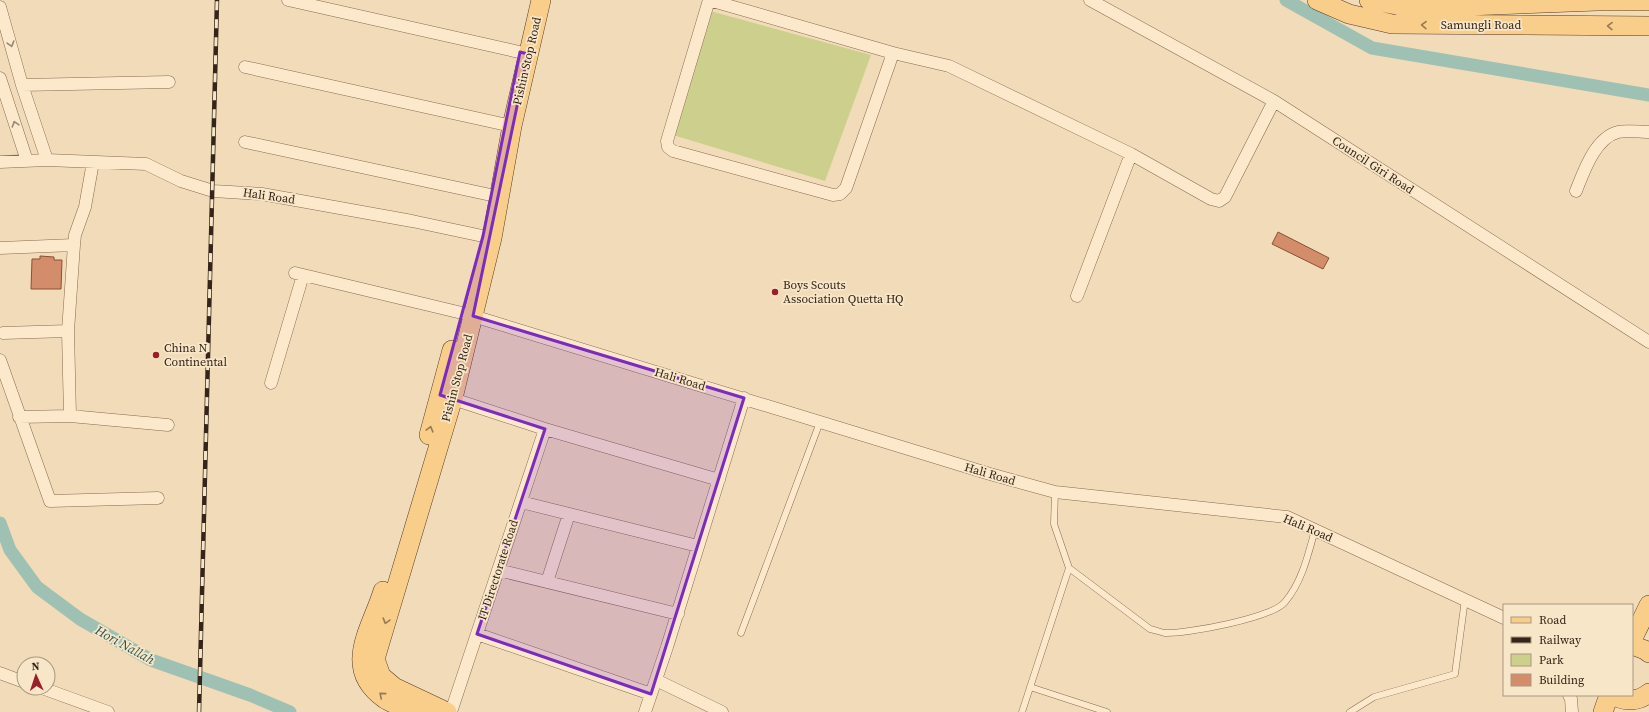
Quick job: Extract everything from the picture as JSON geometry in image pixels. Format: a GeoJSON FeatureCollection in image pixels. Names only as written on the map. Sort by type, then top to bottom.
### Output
{"type":"FeatureCollection","features":[{"type":"Feature","properties":{"kind":"main road","name":"Pishin Stop Road"},"geometry":{"type":"LineString","coordinates":[[447,712],[394,687],[381,676],[375,659],[488,237],[508,125],[524,53],[531,0]]}},
{"type":"Feature","properties":{"kind":"main road","name":"Pishin Stop Road"},"geometry":{"type":"LineString","coordinates":[[524,53],[541,0]]}},
{"type":"Feature","properties":{"kind":"main road","name":"Samungli Road"},"geometry":{"type":"LineString","coordinates":[[1317,0],[1349,14],[1392,24],[1649,26]]}},
{"type":"Feature","properties":{"kind":"main road","name":"Samungli Road"},"geometry":{"type":"LineString","coordinates":[[1369,0],[1402,6],[1467,6],[1597,1],[1649,1]]}},
{"type":"Feature","properties":{"kind":"main road","name":"Pishin Stop Road"},"geometry":{"type":"LineString","coordinates":[[417,712],[386,699],[372,687],[363,674],[361,662],[367,632],[382,593],[446,397]]}},
{"type":"Feature","properties":{"kind":"main road"},"geometry":{"type":"LineString","coordinates":[[1633,638],[1649,605]]}},
{"type":"Feature","properties":{"kind":"main road"},"geometry":{"type":"LineString","coordinates":[[1633,645],[1649,653]]}},
{"type":"Feature","properties":{"kind":"main road"},"geometry":{"type":"LineString","coordinates":[[1616,696],[1624,700],[1629,706],[1649,693]]}},
{"type":"Feature","properties":{"kind":"main road"},"geometry":{"type":"LineString","coordinates":[[1603,712],[1609,696]]}},
{"type":"Feature","properties":{"kind":"street"},"geometry":{"type":"LineString","coordinates":[[288,0],[524,53]]}},
{"type":"Feature","properties":{"kind":"street"},"geometry":{"type":"LineString","coordinates":[[893,53],[846,188],[840,194],[833,195],[673,151],[668,146],[667,141],[709,0],[893,53],[949,66],[1131,154],[1211,199],[1219,201],[1225,197],[1274,102]]}},
{"type":"Feature","properties":{"kind":"street","name":"Council Giri Road"},"geometry":{"type":"LineString","coordinates":[[1090,0],[1274,102],[1649,342]]}},
{"type":"Feature","properties":{"kind":"street"},"geometry":{"type":"LineString","coordinates":[[0,7],[22,84],[47,160]]}},
{"type":"Feature","properties":{"kind":"street"},"geometry":{"type":"LineString","coordinates":[[244,67],[508,125]]}},
{"type":"Feature","properties":{"kind":"street"},"geometry":{"type":"LineString","coordinates":[[1,82],[27,161]]}},
{"type":"Feature","properties":{"kind":"street"},"geometry":{"type":"LineString","coordinates":[[22,84],[169,82]]}},
{"type":"Feature","properties":{"kind":"street"},"geometry":{"type":"LineString","coordinates":[[1576,191],[1584,171],[1602,140],[1618,132],[1649,132]]}},
{"type":"Feature","properties":{"kind":"street"},"geometry":{"type":"LineString","coordinates":[[245,142],[495,196]]}},
{"type":"Feature","properties":{"kind":"street"},"geometry":{"type":"LineString","coordinates":[[1077,296],[1131,154]]}},
{"type":"Feature","properties":{"kind":"street","name":"Hali Road"},"geometry":{"type":"LineString","coordinates":[[0,162],[47,160],[146,164],[181,181],[213,191],[262,194],[412,221],[488,237]]}},
{"type":"Feature","properties":{"kind":"street"},"geometry":{"type":"LineString","coordinates":[[70,416],[68,331],[74,245],[75,234],[85,207],[93,162]]}},
{"type":"Feature","properties":{"kind":"street"},"geometry":{"type":"LineString","coordinates":[[0,248],[74,245]]}},
{"type":"Feature","properties":{"kind":"street","name":"Hali Road"},"geometry":{"type":"LineString","coordinates":[[271,383],[299,274],[468,314],[990,474],[1055,492],[1287,517],[1503,618]]}},
{"type":"Feature","properties":{"kind":"street"},"geometry":{"type":"LineString","coordinates":[[3,332],[68,331]]}},
{"type":"Feature","properties":{"kind":"street"},"geometry":{"type":"LineString","coordinates":[[0,360],[50,501],[158,498]]}},
{"type":"Feature","properties":{"kind":"street"},"geometry":{"type":"LineString","coordinates":[[446,397],[545,429],[719,480]]}},
{"type":"Feature","properties":{"kind":"street"},"geometry":{"type":"LineString","coordinates":[[645,712],[678,614],[744,398]]}},
{"type":"Feature","properties":{"kind":"street"},"geometry":{"type":"LineString","coordinates":[[19,417],[70,416],[168,426]]}},
{"type":"Feature","properties":{"kind":"street","name":"IT Directorate Road"},"geometry":{"type":"LineString","coordinates":[[451,712],[545,429]]}},
{"type":"Feature","properties":{"kind":"street"},"geometry":{"type":"LineString","coordinates":[[521,502],[698,546]]}},
{"type":"Feature","properties":{"kind":"street"},"geometry":{"type":"LineString","coordinates":[[547,582],[569,514]]}},
{"type":"Feature","properties":{"kind":"street"},"geometry":{"type":"LineString","coordinates":[[498,570],[678,614]]}},
{"type":"Feature","properties":{"kind":"street"},"geometry":{"type":"LineString","coordinates":[[477,634],[651,694]]}},
{"type":"Feature","properties":{"kind":"street"},"geometry":{"type":"LineString","coordinates":[[0,673],[16,679]]}},
{"type":"Feature","properties":{"kind":"street"},"geometry":{"type":"LineString","coordinates":[[656,680],[722,712]]}},
{"type":"Feature","properties":{"kind":"street"},"geometry":{"type":"LineString","coordinates":[[56,693],[108,712]]}},
{"type":"Feature","properties":{"kind":"street"},"geometry":{"type":"LineString","coordinates":[[1570,696],[1572,712]]}},
{"type":"Feature","properties":{"kind":"lane"},"geometry":{"type":"LineString","coordinates":[[741,633],[820,422]]}},
{"type":"Feature","properties":{"kind":"lane"},"geometry":{"type":"LineString","coordinates":[[1055,492],[1054,524],[1069,568],[1150,629],[1165,633],[1202,628],[1259,616],[1284,604],[1302,575],[1315,530]]}},
{"type":"Feature","properties":{"kind":"lane"},"geometry":{"type":"LineString","coordinates":[[1022,712],[1069,568]]}},
{"type":"Feature","properties":{"kind":"lane"},"geometry":{"type":"LineString","coordinates":[[1350,712],[1374,697],[1455,674],[1465,600]]}},
{"type":"Feature","properties":{"kind":"lane"},"geometry":{"type":"LineString","coordinates":[[1030,687],[1106,712]]}},
{"type":"Feature","properties":{"kind":"highlighted area"},"geometry":{"type":"Polygon","coordinates":[[[520,52],[528,54],[473,316],[744,398],[651,694],[477,634],[545,429],[440,395],[483,236],[520,52]]]}},
{"type":"Feature","properties":{"kind":"green space"},"geometry":{"type":"Polygon","coordinates":[[[710,11],[871,55],[825,181],[673,135],[710,11]]]}},
{"type":"Feature","properties":{"kind":"building"},"geometry":{"type":"Polygon","coordinates":[[[1278,232],[1329,258],[1323,269],[1272,244],[1278,232]]]}},
{"type":"Feature","properties":{"kind":"building"},"geometry":{"type":"Polygon","coordinates":[[[40,256],[54,257],[54,260],[62,260],[61,289],[31,289],[32,259],[40,259],[40,256]]]}},
{"type":"Feature","properties":{"kind":"waterway"},"geometry":{"type":"LineString","coordinates":[[1286,0],[1372,48],[1649,95]]}},
{"type":"Feature","properties":{"kind":"waterway","name":"Hori Nallah"},"geometry":{"type":"LineString","coordinates":[[0,523],[10,550],[37,587],[80,619],[151,660],[250,695],[290,712]]}},
{"type":"Feature","properties":{"kind":"railway"},"geometry":{"type":"LineString","coordinates":[[199,712],[217,0]]}},
{"type":"Feature","properties":{"kind":"place","name":"Boys Scouts Association Quetta HQ"},"geometry":{"type":"Point","coordinates":[775,292]}},
{"type":"Feature","properties":{"kind":"place","name":"China N Continental"},"geometry":{"type":"Point","coordinates":[156,355]}}]}
